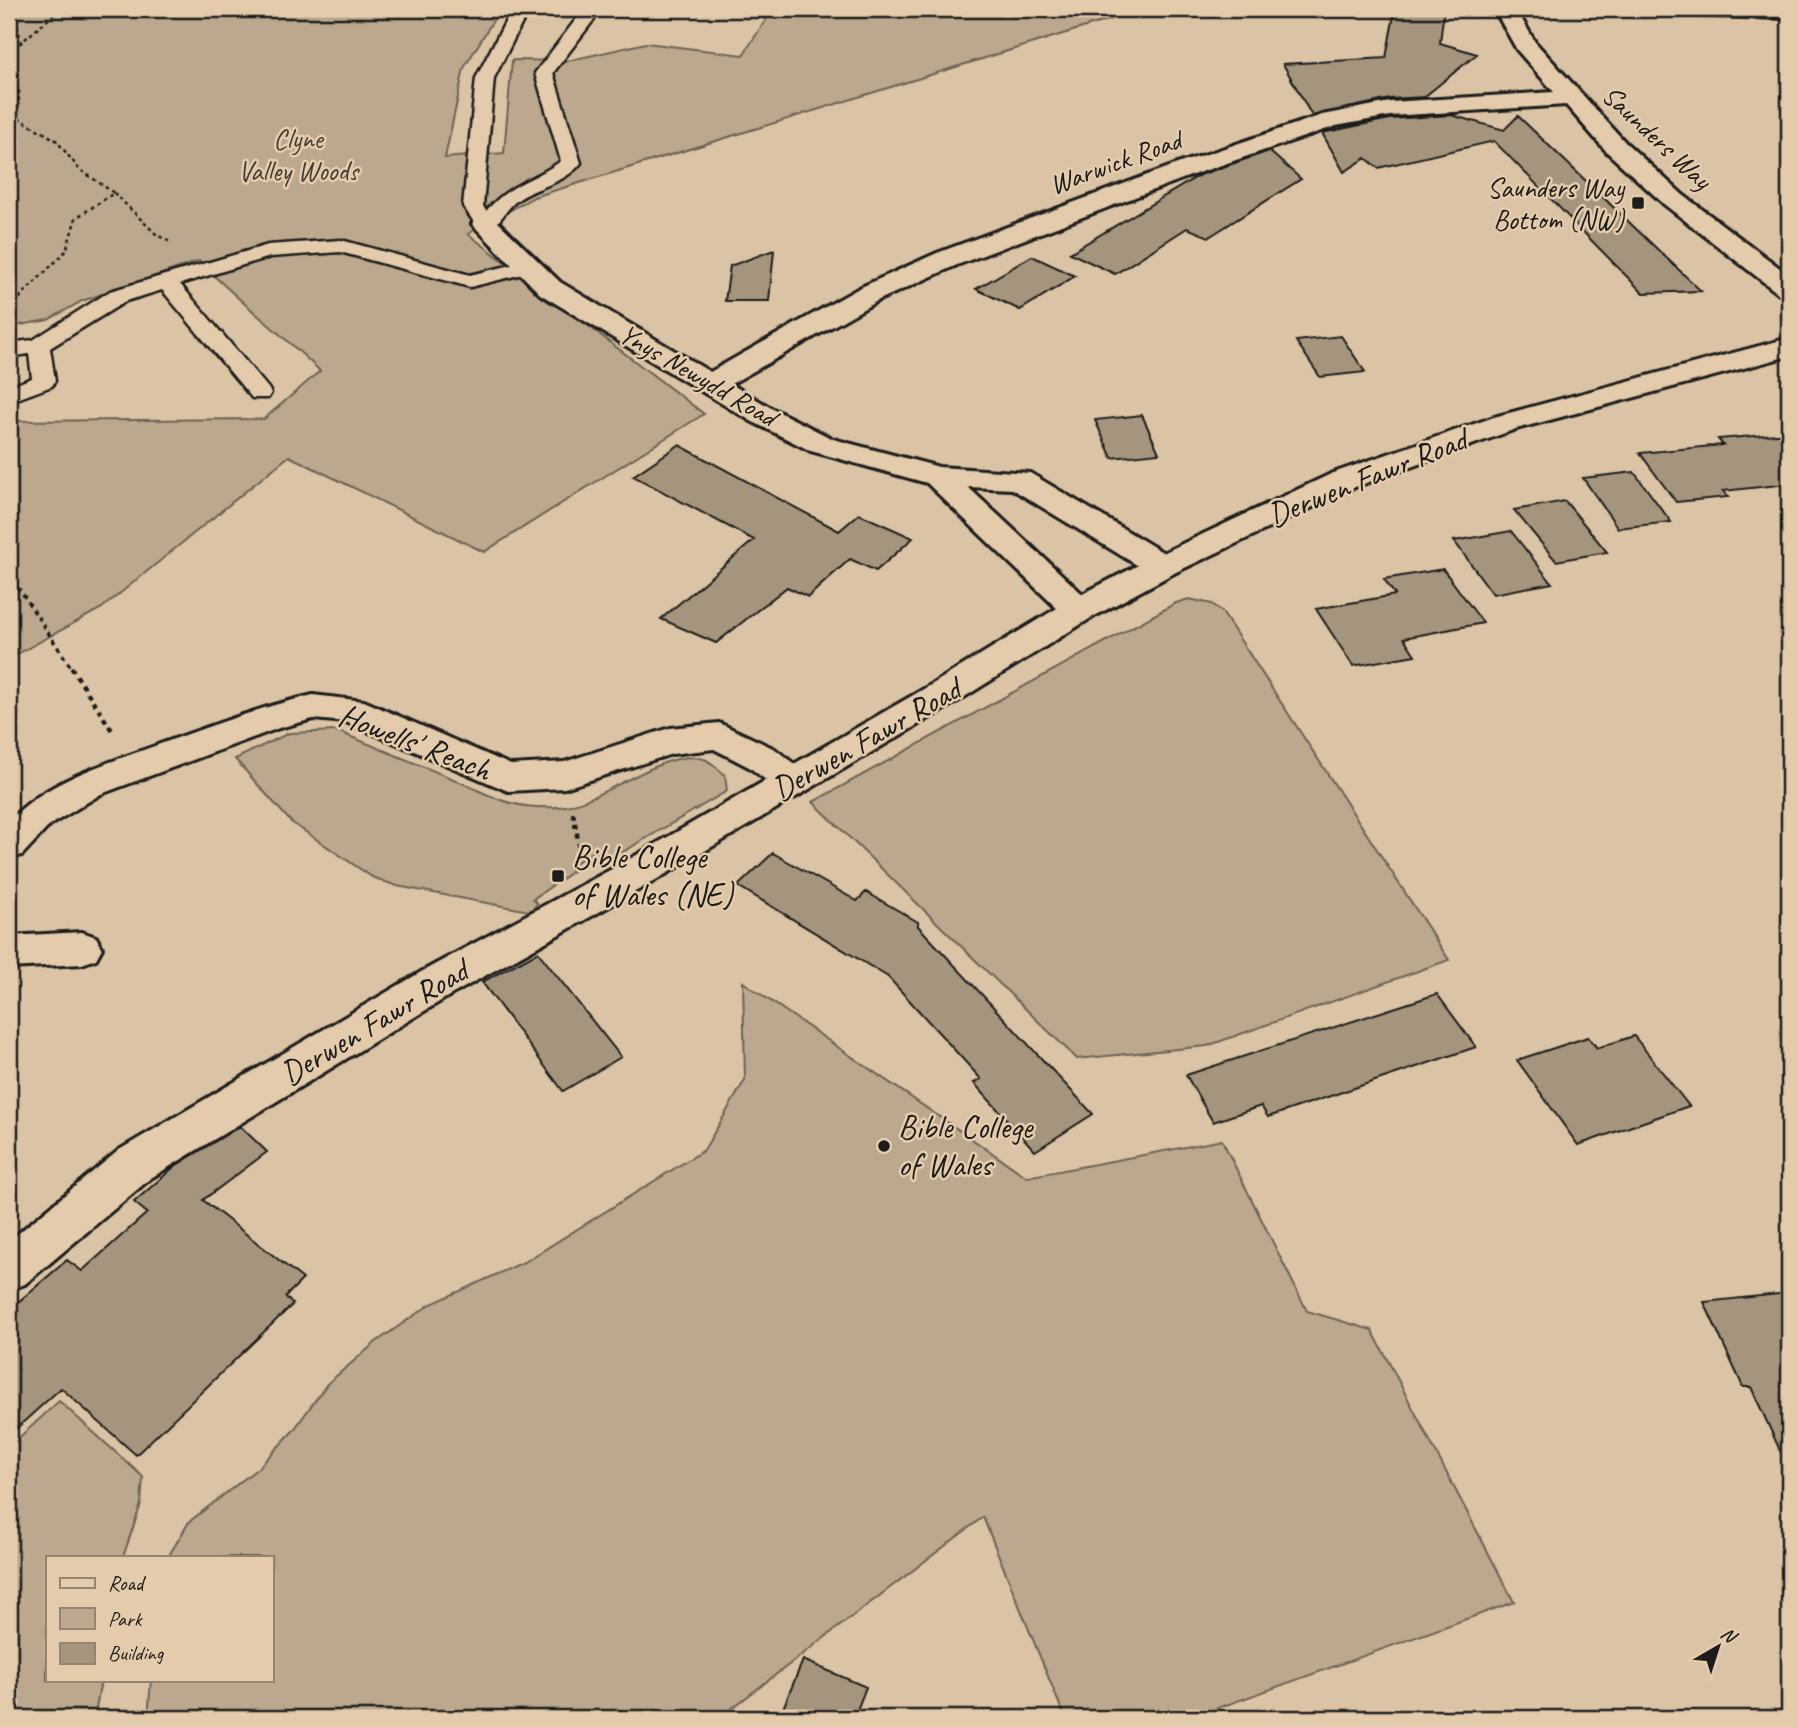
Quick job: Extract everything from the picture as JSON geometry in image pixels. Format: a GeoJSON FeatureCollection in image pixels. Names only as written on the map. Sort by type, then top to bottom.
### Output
{"type":"FeatureCollection","features":[{"type":"Feature","properties":{"kind":"street","name":"Saunders Way"},"geometry":{"type":"LineString","coordinates":[[1505,9],[1525,45],[1616,148],[1674,200],[1789,288]]}},
{"type":"Feature","properties":{"kind":"street"},"geometry":{"type":"LineString","coordinates":[[1705,9],[1789,11]]}},
{"type":"Feature","properties":{"kind":"street","name":"Warwick Road"},"geometry":{"type":"LineString","coordinates":[[710,384],[869,294],[947,259],[1189,168],[1331,120],[1391,109],[1571,98]]}},
{"type":"Feature","properties":{"kind":"street","name":"Ynys Newydd Road"},"geometry":{"type":"LineString","coordinates":[[485,224],[550,288],[762,415],[822,445],[938,476],[1018,480],[1162,566]]}},
{"type":"Feature","properties":{"kind":"street","name":"Derwen Fawr Road"},"geometry":{"type":"LineString","coordinates":[[9,1269],[135,1164],[435,984],[793,782],[1079,610],[1162,566],[1344,480],[1505,423],[1789,347]]}},
{"type":"Feature","properties":{"kind":"street","name":"Ynys Newydd Road"},"geometry":{"type":"LineString","coordinates":[[938,476],[1079,610]]}},
{"type":"Feature","properties":{"kind":"street","name":"Howells' Reach"},"geometry":{"type":"LineString","coordinates":[[9,845],[37,815],[88,785],[271,717],[313,707],[351,710],[508,778],[565,775],[670,741],[719,736],[762,758],[793,782]]}},
{"type":"Feature","properties":{"kind":"street"},"geometry":{"type":"LineString","coordinates":[[9,952],[82,948]]}},
{"type":"Feature","properties":{"kind":"lane"},"geometry":{"type":"LineString","coordinates":[[520,9],[485,78],[473,206],[485,224],[508,198],[531,184],[551,177],[571,163],[544,74],[593,9]]}},
{"type":"Feature","properties":{"kind":"lane"},"geometry":{"type":"LineString","coordinates":[[9,350],[39,346],[118,296],[268,251],[341,246],[470,281],[528,267]]}},
{"type":"Feature","properties":{"kind":"lane"},"geometry":{"type":"LineString","coordinates":[[166,281],[260,393]]}},
{"type":"Feature","properties":{"kind":"lane"},"geometry":{"type":"LineString","coordinates":[[9,395],[44,381],[39,346]]}},
{"type":"Feature","properties":{"kind":"path"},"geometry":{"type":"LineString","coordinates":[[9,53],[60,9]]}},
{"type":"Feature","properties":{"kind":"path"},"geometry":{"type":"LineString","coordinates":[[9,27],[18,29],[21,43]]}},
{"type":"Feature","properties":{"kind":"path"},"geometry":{"type":"LineString","coordinates":[[9,82],[19,88],[18,118],[56,140],[79,169],[114,193],[157,234],[212,266]]}},
{"type":"Feature","properties":{"kind":"path"},"geometry":{"type":"LineString","coordinates":[[11,306],[66,251],[76,218],[114,193]]}},
{"type":"Feature","properties":{"kind":"path"},"geometry":{"type":"LineString","coordinates":[[9,583],[20,590],[136,767]]}},
{"type":"Feature","properties":{"kind":"path"},"geometry":{"type":"LineString","coordinates":[[565,775],[590,898]]}},
{"type":"Feature","properties":{"kind":"green space","name":"Clyne Valley Woods"},"geometry":{"type":"Polygon","coordinates":[[[9,9],[500,9],[464,68],[445,158],[504,153],[512,60],[567,61],[646,43],[743,55],[773,9],[1144,9],[534,197],[468,234],[704,414],[484,552],[289,456],[102,608],[12,657],[9,656],[9,421],[264,419],[320,371],[199,261],[82,301],[48,320],[9,327],[9,9]]]}},
{"type":"Feature","properties":{"kind":"green space"},"geometry":{"type":"Polygon","coordinates":[[[1189,599],[1212,604],[1222,612],[1449,960],[1207,1046],[1077,1059],[813,802],[1176,603],[1189,599]]]}},
{"type":"Feature","properties":{"kind":"green space"},"geometry":{"type":"Polygon","coordinates":[[[337,731],[499,799],[525,806],[558,807],[575,804],[652,768],[689,757],[704,759],[715,766],[725,775],[727,791],[609,860],[595,851],[569,867],[573,871],[533,899],[538,904],[529,911],[397,886],[372,877],[291,822],[235,759],[289,733],[337,731]]]}},
{"type":"Feature","properties":{"kind":"green space"},"geometry":{"type":"Polygon","coordinates":[[[743,982],[1027,1177],[1222,1140],[1307,1311],[1372,1330],[1514,1602],[1190,1718],[1065,1718],[983,1517],[719,1718],[148,1718],[151,1682],[273,1682],[273,1556],[169,1556],[189,1522],[258,1468],[293,1431],[327,1384],[376,1342],[429,1305],[526,1261],[704,1150],[745,1080],[743,982]]]}},
{"type":"Feature","properties":{"kind":"green space"},"geometry":{"type":"Polygon","coordinates":[[[59,1401],[143,1477],[141,1504],[123,1556],[46,1556],[46,1682],[101,1682],[95,1715],[88,1718],[9,1718],[9,1447],[59,1401]]]}},
{"type":"Feature","properties":{"kind":"building"},"geometry":{"type":"Polygon","coordinates":[[[1395,9],[1444,9],[1440,43],[1477,54],[1424,97],[1390,99],[1312,116],[1283,64],[1386,58],[1395,9]]]}},
{"type":"Feature","properties":{"kind":"building"},"geometry":{"type":"Polygon","coordinates":[[[1451,115],[1504,130],[1518,116],[1701,291],[1643,293],[1494,141],[1378,168],[1366,158],[1344,172],[1322,133],[1390,119],[1451,115]]]}},
{"type":"Feature","properties":{"kind":"building"},"geometry":{"type":"Polygon","coordinates":[[[1269,151],[1301,179],[1209,237],[1187,228],[1115,274],[1070,253],[1200,175],[1269,151]]]}},
{"type":"Feature","properties":{"kind":"building"},"geometry":{"type":"Polygon","coordinates":[[[774,250],[769,301],[725,301],[730,266],[774,250]]]}},
{"type":"Feature","properties":{"kind":"building"},"geometry":{"type":"Polygon","coordinates":[[[1032,256],[1075,276],[1020,310],[976,289],[1032,256]]]}},
{"type":"Feature","properties":{"kind":"building"},"geometry":{"type":"Polygon","coordinates":[[[1341,336],[1365,372],[1320,377],[1296,341],[1341,336]]]}},
{"type":"Feature","properties":{"kind":"building"},"geometry":{"type":"Polygon","coordinates":[[[1142,415],[1159,453],[1112,458],[1095,420],[1142,415]]]}},
{"type":"Feature","properties":{"kind":"building"},"geometry":{"type":"Polygon","coordinates":[[[1789,433],[1789,484],[1723,491],[1728,497],[1676,502],[1640,453],[1723,445],[1718,439],[1789,433]]]}},
{"type":"Feature","properties":{"kind":"building"},"geometry":{"type":"Polygon","coordinates":[[[679,445],[839,531],[859,514],[913,538],[876,571],[850,559],[808,597],[787,587],[716,643],[661,619],[754,540],[633,476],[679,445]]]}},
{"type":"Feature","properties":{"kind":"building"},"geometry":{"type":"Polygon","coordinates":[[[1634,472],[1671,522],[1618,528],[1583,478],[1634,472]]]}},
{"type":"Feature","properties":{"kind":"building"},"geometry":{"type":"Polygon","coordinates":[[[1565,501],[1607,552],[1556,561],[1514,510],[1565,501]]]}},
{"type":"Feature","properties":{"kind":"building"},"geometry":{"type":"Polygon","coordinates":[[[1511,531],[1552,583],[1493,594],[1454,541],[1511,531]]]}},
{"type":"Feature","properties":{"kind":"building"},"geometry":{"type":"Polygon","coordinates":[[[1443,569],[1483,623],[1404,638],[1415,655],[1353,666],[1316,609],[1395,595],[1384,579],[1443,569]]]}},
{"type":"Feature","properties":{"kind":"building"},"geometry":{"type":"Polygon","coordinates":[[[773,853],[857,901],[866,892],[918,922],[918,926],[1093,1114],[1035,1151],[974,1083],[981,1079],[888,977],[738,886],[773,853]]]}},
{"type":"Feature","properties":{"kind":"building"},"geometry":{"type":"Polygon","coordinates":[[[538,952],[621,1057],[563,1091],[482,982],[538,952]]]}},
{"type":"Feature","properties":{"kind":"building"},"geometry":{"type":"Polygon","coordinates":[[[1437,994],[1476,1047],[1268,1117],[1261,1106],[1213,1122],[1186,1075],[1437,994]]]}},
{"type":"Feature","properties":{"kind":"building"},"geometry":{"type":"Polygon","coordinates":[[[1634,1036],[1689,1106],[1578,1145],[1517,1060],[1588,1037],[1597,1048],[1634,1036]]]}},
{"type":"Feature","properties":{"kind":"building"},"geometry":{"type":"Polygon","coordinates":[[[240,1126],[267,1152],[203,1200],[303,1279],[285,1297],[293,1304],[136,1455],[61,1388],[9,1435],[9,1310],[67,1260],[82,1271],[147,1213],[134,1202],[175,1166],[240,1126]]]}},
{"type":"Feature","properties":{"kind":"building"},"geometry":{"type":"Polygon","coordinates":[[[1789,1293],[1789,1470],[1751,1387],[1743,1387],[1704,1302],[1789,1293]]]}},
{"type":"Feature","properties":{"kind":"building"},"geometry":{"type":"Polygon","coordinates":[[[803,1660],[866,1687],[854,1718],[779,1718],[803,1660]]]}},
{"type":"Feature","properties":{"kind":"place","name":"Saunders Way Bottom (NW)"},"geometry":{"type":"Point","coordinates":[1638,203]}},
{"type":"Feature","properties":{"kind":"place","name":"Bible College of Wales (NE)"},"geometry":{"type":"Point","coordinates":[558,876]}},
{"type":"Feature","properties":{"kind":"place","name":"Bible College of Wales"},"geometry":{"type":"Point","coordinates":[884,1146]}}]}
